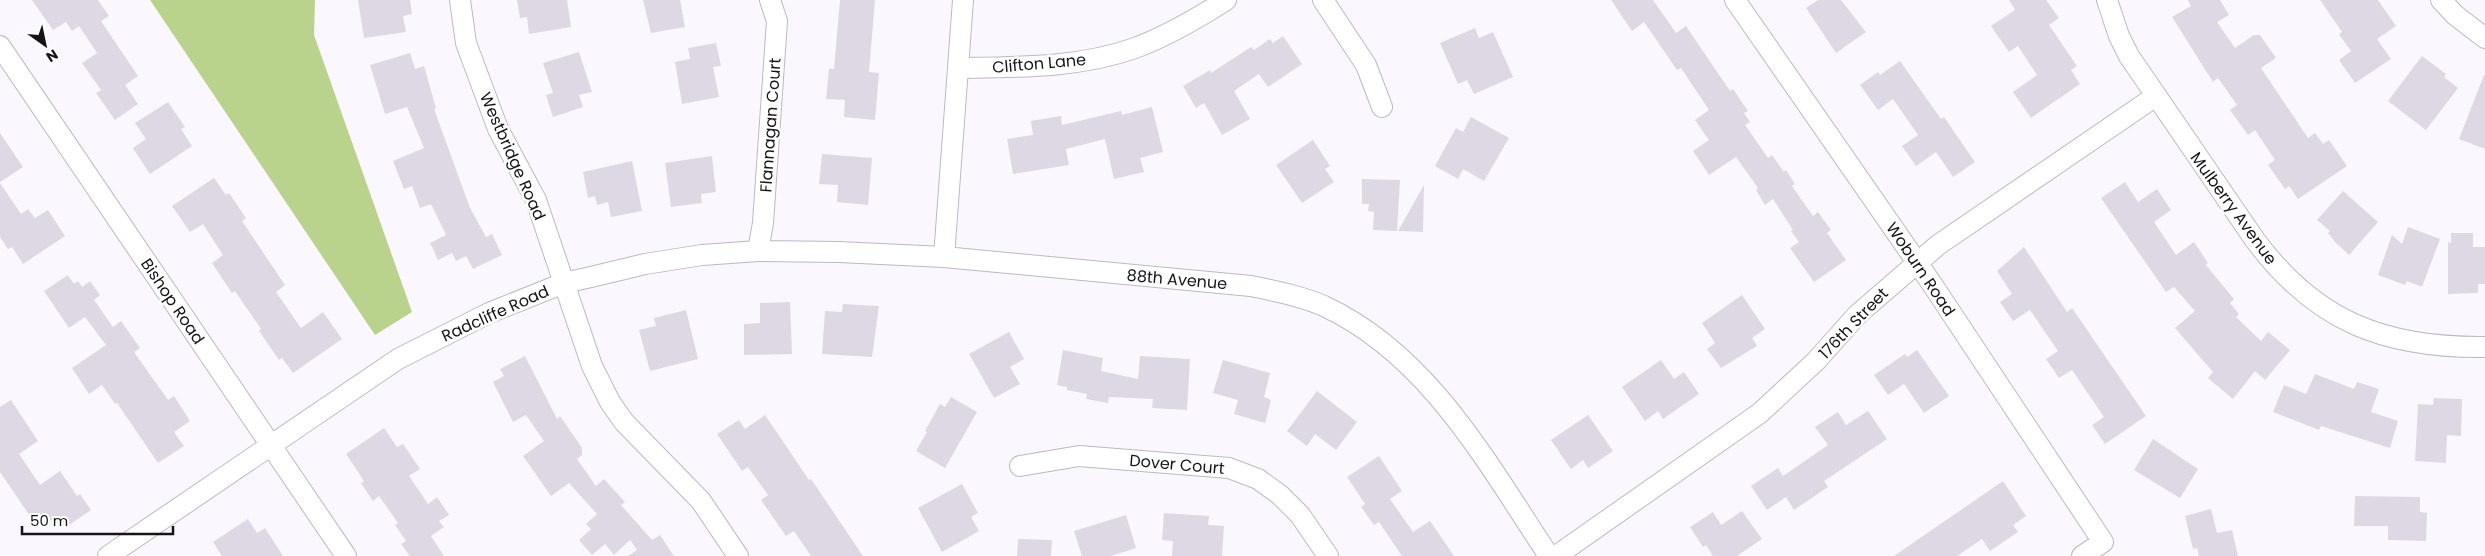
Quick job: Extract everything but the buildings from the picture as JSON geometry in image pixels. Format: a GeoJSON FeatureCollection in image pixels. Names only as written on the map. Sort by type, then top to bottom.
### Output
{"type":"FeatureCollection","features":[{"type":"Feature","properties":{"kind":"street","name":"Westbridge Road"},"geometry":{"type":"LineString","coordinates":[[460,0],[466,43],[498,129],[536,200],[592,366],[610,402],[644,445],[701,501],[738,556]]}},
{"type":"Feature","properties":{"kind":"street","name":"Flannagan Court"},"geometry":{"type":"LineString","coordinates":[[758,251],[763,222],[777,21],[770,0]]}},
{"type":"Feature","properties":{"kind":"street"},"geometry":{"type":"LineString","coordinates":[[944,257],[944,229],[963,0]]}},
{"type":"Feature","properties":{"kind":"street","name":"Clifton Lane"},"geometry":{"type":"LineString","coordinates":[[958,68],[1038,66],[1100,57],[1135,48],[1156,39],[1202,16],[1226,0]]}},
{"type":"Feature","properties":{"kind":"street"},"geometry":{"type":"LineString","coordinates":[[1323,0],[1366,65],[1382,107]]}},
{"type":"Feature","properties":{"kind":"street","name":"Woburn Road"},"geometry":{"type":"LineString","coordinates":[[1735,0],[1916,262],[2103,542],[2082,556]]}},
{"type":"Feature","properties":{"kind":"street","name":"Mulberry Avenue"},"geometry":{"type":"LineString","coordinates":[[2107,0],[2119,36],[2129,56],[2266,255],[2298,288],[2322,307],[2369,331],[2398,340],[2431,346],[2485,347]]}},
{"type":"Feature","properties":{"kind":"street"},"geometry":{"type":"LineString","coordinates":[[2441,0],[2455,15],[2485,38]]}},
{"type":"Feature","properties":{"kind":"street","name":"Bishop Road"},"geometry":{"type":"LineString","coordinates":[[0,46],[346,556]]}},
{"type":"Feature","properties":{"kind":"street","name":"176th Street"},"geometry":{"type":"LineString","coordinates":[[1556,556],[1760,413],[1816,361],[1857,315],[1916,262],[2156,96]]}},
{"type":"Feature","properties":{"kind":"street","name":"Radcliffe Road"},"geometry":{"type":"LineString","coordinates":[[108,556],[398,359],[489,312],[564,283],[645,264],[702,255],[758,251],[944,257]]}},
{"type":"Feature","properties":{"kind":"street","name":"88th Avenue"},"geometry":{"type":"LineString","coordinates":[[944,257],[1251,286],[1285,293],[1323,306],[1366,331],[1401,356],[1445,403],[1550,556]]}},
{"type":"Feature","properties":{"kind":"street","name":"Dover Court"},"geometry":{"type":"LineString","coordinates":[[1020,466],[1079,456],[1230,468],[1258,479],[1280,494],[1300,515],[1328,556]]}},
{"type":"Feature","properties":{"kind":"green space"},"geometry":{"type":"Polygon","coordinates":[[[150,0],[315,0],[314,35],[412,312],[375,335],[150,0]]]}}]}
